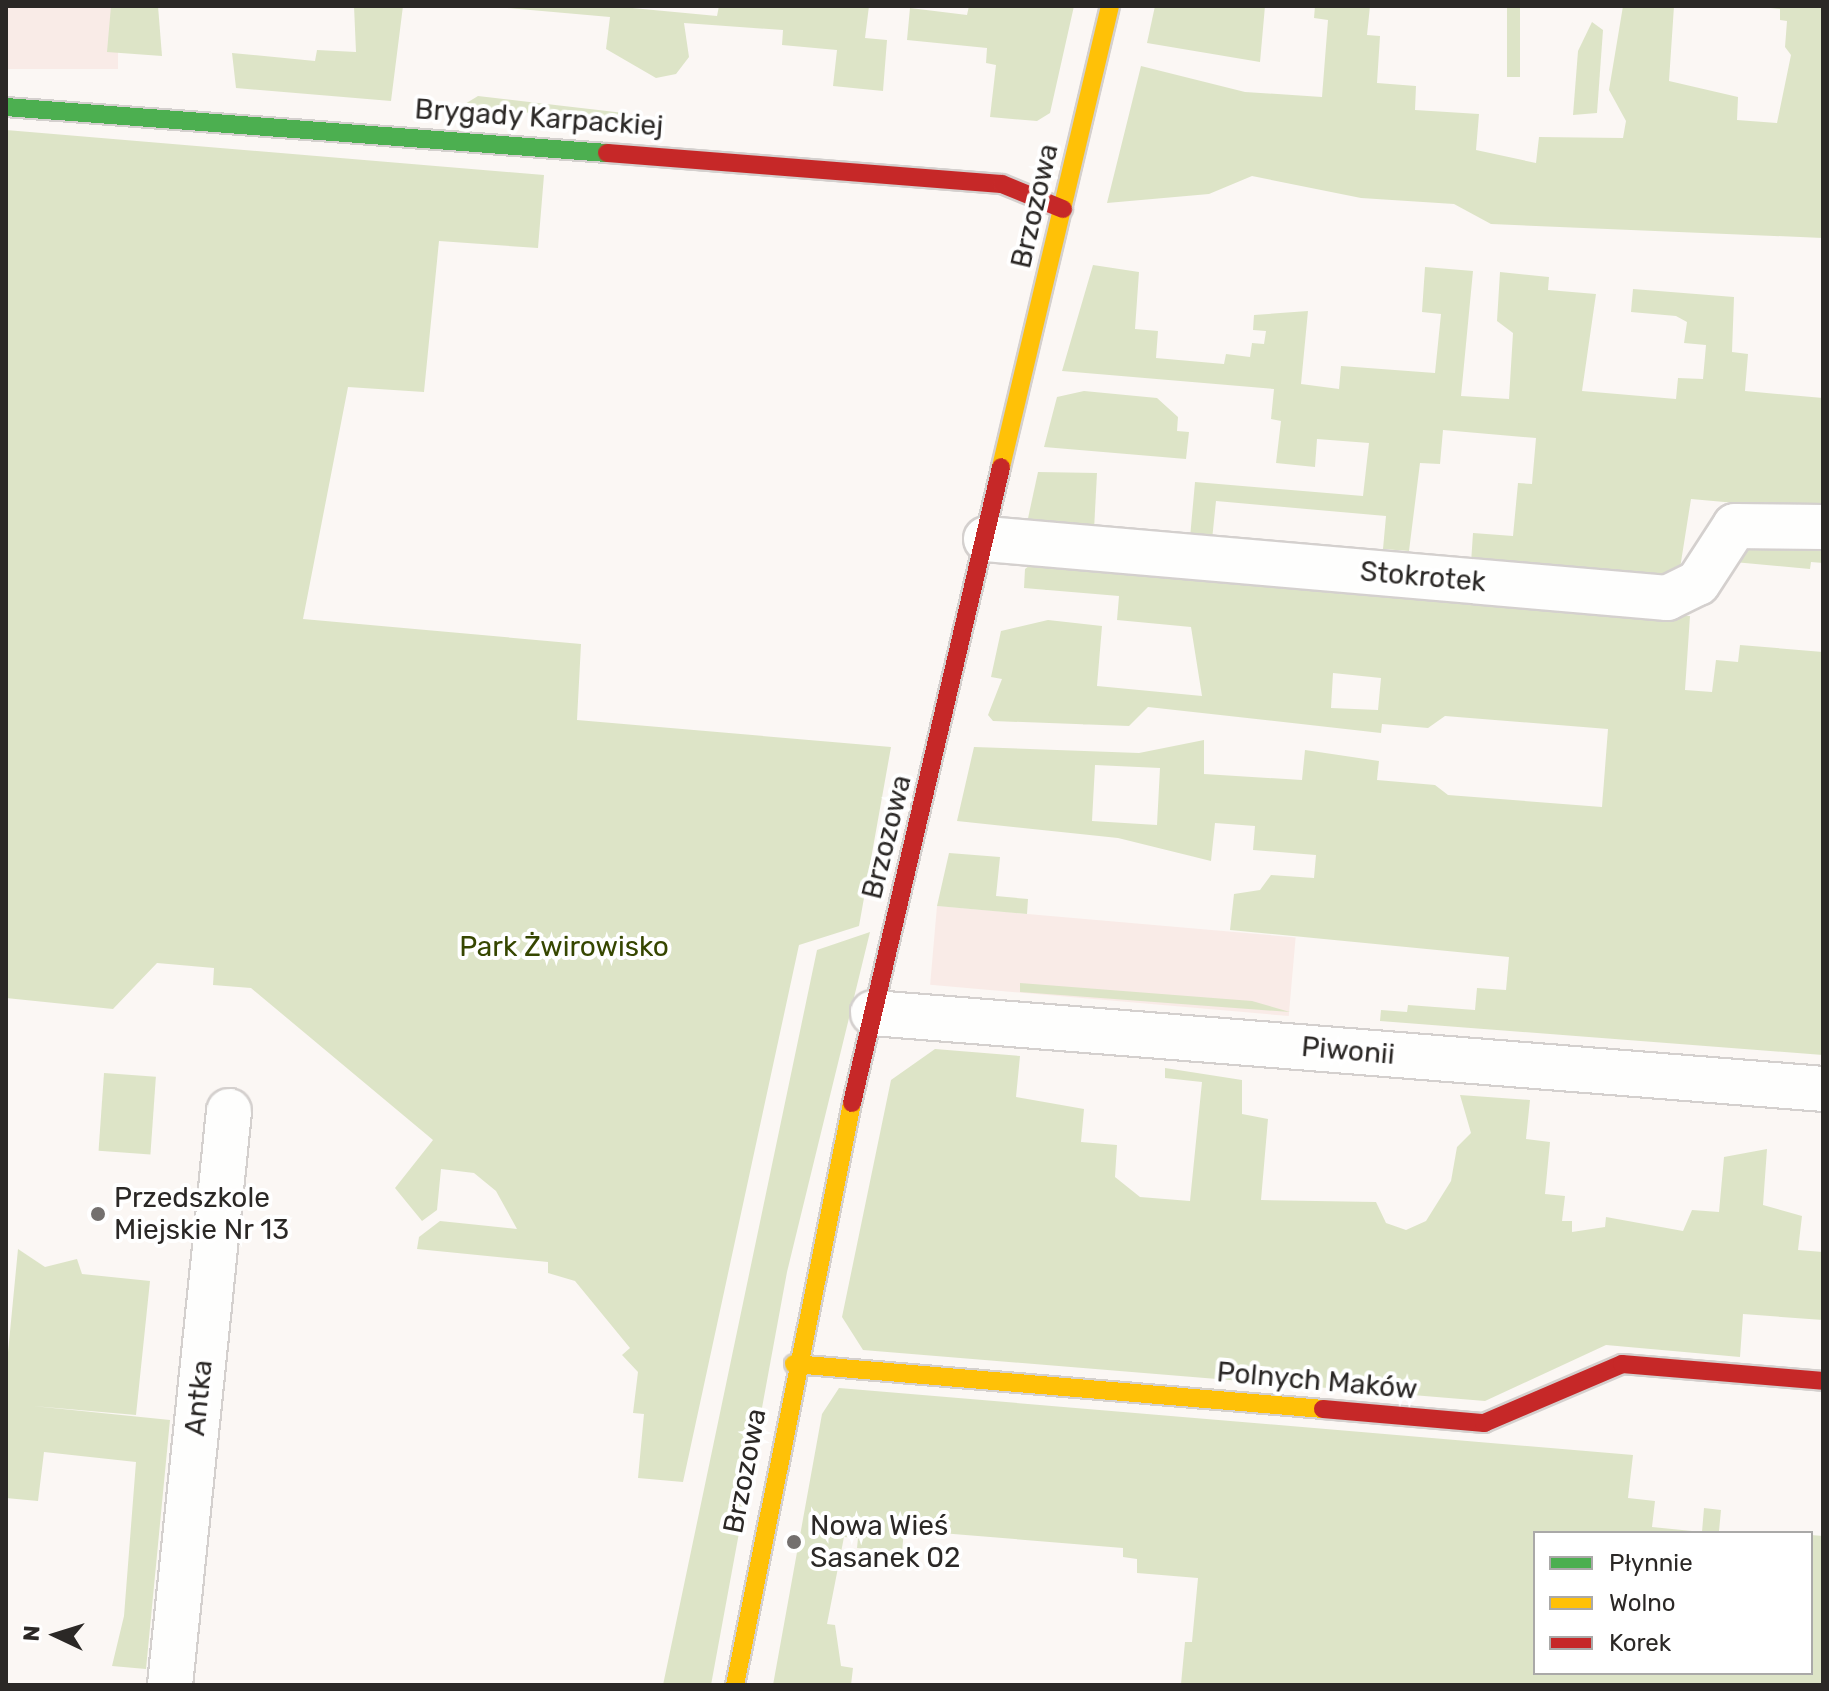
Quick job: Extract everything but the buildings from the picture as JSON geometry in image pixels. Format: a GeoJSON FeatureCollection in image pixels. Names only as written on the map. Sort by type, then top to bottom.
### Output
{"type":"FeatureCollection","features":[{"type":"Feature","properties":{"kind":"street","name":"Brzozowa"},"geometry":{"type":"LineString","coordinates":[[735,1685],[794,1364],[873,1013],[1110,6]]}},
{"type":"Feature","properties":{"kind":"street","name":"Brygady Karpackiej"},"geometry":{"type":"LineString","coordinates":[[6,107],[972,181],[1013,186],[1063,209]]}},
{"type":"Feature","properties":{"kind":"street","name":"Stokrotek"},"geometry":{"type":"LineString","coordinates":[[986,539],[1661,599],[1698,583],[1735,526],[1823,527]]}},
{"type":"Feature","properties":{"kind":"street","name":"Piwonii"},"geometry":{"type":"LineString","coordinates":[[873,1013],[1823,1089]]}},
{"type":"Feature","properties":{"kind":"street","name":"Antka"},"geometry":{"type":"LineString","coordinates":[[170,1685],[229,1111]]}},
{"type":"Feature","properties":{"kind":"street","name":"Polnych Maków"},"geometry":{"type":"LineString","coordinates":[[794,1364],[1484,1423],[1622,1364],[1823,1381]]}},
{"type":"Feature","properties":{"kind":"shaded area"},"geometry":{"type":"Polygon","coordinates":[[[6,6],[118,6],[118,69],[6,69],[6,6]]]}},
{"type":"Feature","properties":{"kind":"shaded area"},"geometry":{"type":"Polygon","coordinates":[[[937,906],[1296,937],[1289,1016],[930,985],[937,906]]]}},
{"type":"Feature","properties":{"kind":"green space"},"geometry":{"type":"Polygon","coordinates":[[[111,6],[158,6],[162,56],[107,52],[111,6]]]}},
{"type":"Feature","properties":{"kind":"green space"},"geometry":{"type":"Polygon","coordinates":[[[354,6],[403,6],[391,101],[236,88],[232,53],[315,61],[317,50],[356,52],[354,6]]]}},
{"type":"Feature","properties":{"kind":"green space"},"geometry":{"type":"Polygon","coordinates":[[[484,6],[611,6],[717,16],[719,6],[869,6],[865,38],[887,40],[883,91],[833,86],[837,50],[782,45],[783,30],[684,23],[689,57],[676,74],[656,78],[606,49],[610,17],[484,6]]]}},
{"type":"Feature","properties":{"kind":"green space"},"geometry":{"type":"Polygon","coordinates":[[[969,6],[1074,6],[1050,113],[1037,121],[990,117],[996,65],[986,63],[987,48],[907,40],[910,8],[967,15],[969,6]]]}},
{"type":"Feature","properties":{"kind":"green space"},"geometry":{"type":"Polygon","coordinates":[[[1155,6],[1265,6],[1260,62],[1147,43],[1155,6]]]}},
{"type":"Feature","properties":{"kind":"green space"},"geometry":{"type":"Polygon","coordinates":[[[1315,6],[1370,6],[1367,35],[1380,36],[1377,83],[1416,86],[1415,110],[1479,114],[1476,150],[1536,163],[1539,137],[1623,138],[1626,121],[1609,90],[1623,6],[1674,6],[1669,81],[1738,97],[1737,120],[1777,123],[1791,55],[1785,47],[1787,21],[1780,20],[1780,9],[1752,6],[1823,6],[1823,238],[1491,224],[1454,204],[1361,198],[1252,176],[1209,194],[1107,203],[1141,66],[1245,92],[1322,97],[1328,20],[1314,18],[1315,6]]]}},
{"type":"Feature","properties":{"kind":"green space"},"geometry":{"type":"Polygon","coordinates":[[[1507,6],[1520,6],[1520,77],[1507,77],[1507,6]]]}},
{"type":"Feature","properties":{"kind":"green space"},"geometry":{"type":"Polygon","coordinates":[[[1592,22],[1603,30],[1597,113],[1573,115],[1578,51],[1592,22]]]}},
{"type":"Feature","properties":{"kind":"green space"},"geometry":{"type":"Polygon","coordinates":[[[478,96],[624,113],[630,121],[460,107],[478,96]]]}},
{"type":"Feature","properties":{"kind":"green space","name":"Park Żwirowisko"},"geometry":{"type":"Polygon","coordinates":[[[6,130],[544,175],[538,248],[439,241],[424,392],[348,387],[303,619],[581,644],[577,720],[891,747],[859,926],[799,945],[683,1482],[638,1478],[644,1414],[633,1413],[638,1372],[622,1355],[630,1348],[575,1281],[548,1273],[548,1262],[417,1249],[419,1237],[440,1221],[517,1229],[496,1191],[474,1173],[441,1169],[437,1210],[422,1221],[395,1188],[433,1140],[251,988],[213,985],[214,968],[157,963],[113,1009],[6,998],[6,130]]]}},
{"type":"Feature","properties":{"kind":"green space"},"geometry":{"type":"Polygon","coordinates":[[[1093,265],[1139,272],[1135,329],[1158,331],[1156,358],[1224,364],[1226,354],[1250,357],[1252,343],[1264,344],[1266,331],[1253,330],[1254,315],[1308,311],[1301,384],[1339,389],[1341,366],[1435,373],[1441,314],[1422,312],[1425,267],[1473,271],[1461,396],[1509,399],[1513,333],[1497,321],[1500,272],[1549,277],[1548,290],[1596,294],[1582,391],[1676,399],[1678,378],[1703,379],[1706,345],[1684,343],[1687,322],[1676,316],[1631,312],[1633,289],[1734,297],[1732,352],[1748,354],[1745,391],[1823,398],[1823,511],[1691,499],[1678,581],[1471,563],[1473,533],[1513,536],[1518,483],[1532,484],[1536,438],[1443,430],[1440,464],[1420,463],[1409,551],[1383,549],[1386,516],[1216,501],[1212,540],[1190,538],[1195,482],[1363,496],[1369,443],[1317,439],[1315,467],[1276,463],[1281,421],[1271,419],[1274,389],[1062,371],[1093,265]]]}},
{"type":"Feature","properties":{"kind":"green space"},"geometry":{"type":"Polygon","coordinates":[[[1084,391],[1157,398],[1178,417],[1177,431],[1189,432],[1186,459],[1044,447],[1057,397],[1084,391]]]}},
{"type":"Feature","properties":{"kind":"green space"},"geometry":{"type":"Polygon","coordinates":[[[1038,472],[1097,473],[1094,530],[1027,523],[1038,472]]]}},
{"type":"Feature","properties":{"kind":"green space"},"geometry":{"type":"Polygon","coordinates":[[[1755,540],[1823,545],[1823,563],[1811,562],[1810,569],[1734,562],[1755,540]]]}},
{"type":"Feature","properties":{"kind":"green space"},"geometry":{"type":"Polygon","coordinates":[[[1038,559],[1690,616],[1685,690],[1712,692],[1716,660],[1738,662],[1740,645],[1823,652],[1823,1055],[1380,1021],[1381,1010],[1407,1012],[1408,1005],[1475,1010],[1477,988],[1506,990],[1509,957],[1230,930],[1234,894],[1260,890],[1271,875],[1314,878],[1316,855],[1253,850],[1255,826],[1215,823],[1211,861],[1118,838],[957,821],[974,747],[1139,753],[1204,740],[1204,774],[1302,780],[1305,750],[1379,761],[1377,780],[1435,785],[1448,795],[1602,807],[1608,729],[1445,716],[1428,728],[1382,724],[1381,733],[1148,707],[1129,726],[993,721],[988,715],[1002,679],[991,677],[1001,631],[1048,620],[1102,626],[1097,686],[1202,696],[1191,627],[1117,620],[1119,596],[1024,588],[1025,569],[1038,559]],[[1333,673],[1331,708],[1378,710],[1381,678],[1333,673]],[[1095,765],[1092,821],[1157,825],[1160,768],[1095,765]]]}},
{"type":"Feature","properties":{"kind":"green space"},"geometry":{"type":"Polygon","coordinates":[[[949,853],[1000,857],[996,896],[1028,899],[1027,914],[937,906],[949,853]]]}},
{"type":"Feature","properties":{"kind":"green space"},"geometry":{"type":"Polygon","coordinates":[[[870,932],[787,1272],[711,1685],[663,1685],[817,950],[870,932]]]}},
{"type":"Feature","properties":{"kind":"green space"},"geometry":{"type":"Polygon","coordinates":[[[1020,983],[1252,1001],[1290,1012],[1020,992],[1020,983]]]}},
{"type":"Feature","properties":{"kind":"green space"},"geometry":{"type":"Polygon","coordinates":[[[935,1049],[1020,1056],[1016,1097],[1084,1109],[1081,1142],[1117,1145],[1115,1177],[1140,1197],[1190,1201],[1202,1082],[1165,1078],[1165,1068],[1242,1080],[1242,1114],[1268,1119],[1261,1200],[1376,1202],[1386,1223],[1406,1230],[1426,1221],[1451,1181],[1457,1147],[1471,1133],[1460,1095],[1530,1100],[1526,1139],[1550,1142],[1545,1194],[1565,1196],[1562,1221],[1572,1221],[1572,1232],[1605,1227],[1606,1217],[1683,1231],[1692,1210],[1719,1212],[1724,1157],[1767,1149],[1763,1205],[1802,1216],[1798,1250],[1823,1252],[1823,1320],[1743,1314],[1740,1357],[1606,1345],[1485,1401],[863,1350],[842,1317],[891,1080],[935,1049]]]}},
{"type":"Feature","properties":{"kind":"green space"},"geometry":{"type":"Polygon","coordinates":[[[104,1073],[156,1077],[150,1154],[99,1151],[104,1073]]]}},
{"type":"Feature","properties":{"kind":"green space"},"geometry":{"type":"Polygon","coordinates":[[[18,1249],[45,1267],[77,1259],[82,1274],[150,1281],[136,1415],[33,1406],[170,1420],[146,1669],[112,1666],[124,1616],[136,1462],[44,1452],[38,1501],[6,1498],[6,1373],[18,1249]]]}},
{"type":"Feature","properties":{"kind":"green space"},"geometry":{"type":"Polygon","coordinates":[[[839,1388],[1633,1455],[1628,1498],[1655,1501],[1652,1527],[1692,1531],[1533,1531],[1533,1675],[1813,1675],[1813,1535],[1823,1536],[1823,1685],[1174,1685],[1181,1684],[1185,1642],[1192,1642],[1198,1578],[1137,1573],[1137,1559],[1123,1557],[1123,1548],[904,1530],[902,1552],[857,1548],[858,1538],[844,1537],[827,1624],[835,1625],[841,1666],[853,1668],[851,1685],[773,1685],[822,1414],[839,1388]]]}},
{"type":"Feature","properties":{"kind":"green space"},"geometry":{"type":"Polygon","coordinates":[[[1704,1508],[1721,1510],[1719,1531],[1702,1531],[1704,1508]]]}},
{"type":"Feature","properties":{"kind":"traffic: fast"},"geometry":{"type":"LineString","coordinates":[[6,107],[607,153]]}},
{"type":"Feature","properties":{"kind":"traffic: slow"},"geometry":{"type":"LineString","coordinates":[[1001,467],[1110,6]]}},
{"type":"Feature","properties":{"kind":"traffic: slow"},"geometry":{"type":"LineString","coordinates":[[735,1685],[852,1103]]}},
{"type":"Feature","properties":{"kind":"traffic: slow"},"geometry":{"type":"LineString","coordinates":[[794,1364],[1323,1409]]}},
{"type":"Feature","properties":{"kind":"traffic: jam"},"geometry":{"type":"LineString","coordinates":[[607,153],[1002,184],[1063,209]]}},
{"type":"Feature","properties":{"kind":"traffic: jam"},"geometry":{"type":"LineString","coordinates":[[852,1103],[1001,467]]}},
{"type":"Feature","properties":{"kind":"traffic: jam"},"geometry":{"type":"LineString","coordinates":[[1323,1409],[1484,1423],[1622,1364],[1823,1381]]}},
{"type":"Feature","properties":{"kind":"place","name":"Przedszkole Miejskie Nr 13"},"geometry":{"type":"Point","coordinates":[98,1214]}},
{"type":"Feature","properties":{"kind":"place","name":"Nowa Wieś Sasanek 02"},"geometry":{"type":"Point","coordinates":[794,1542]}}]}
